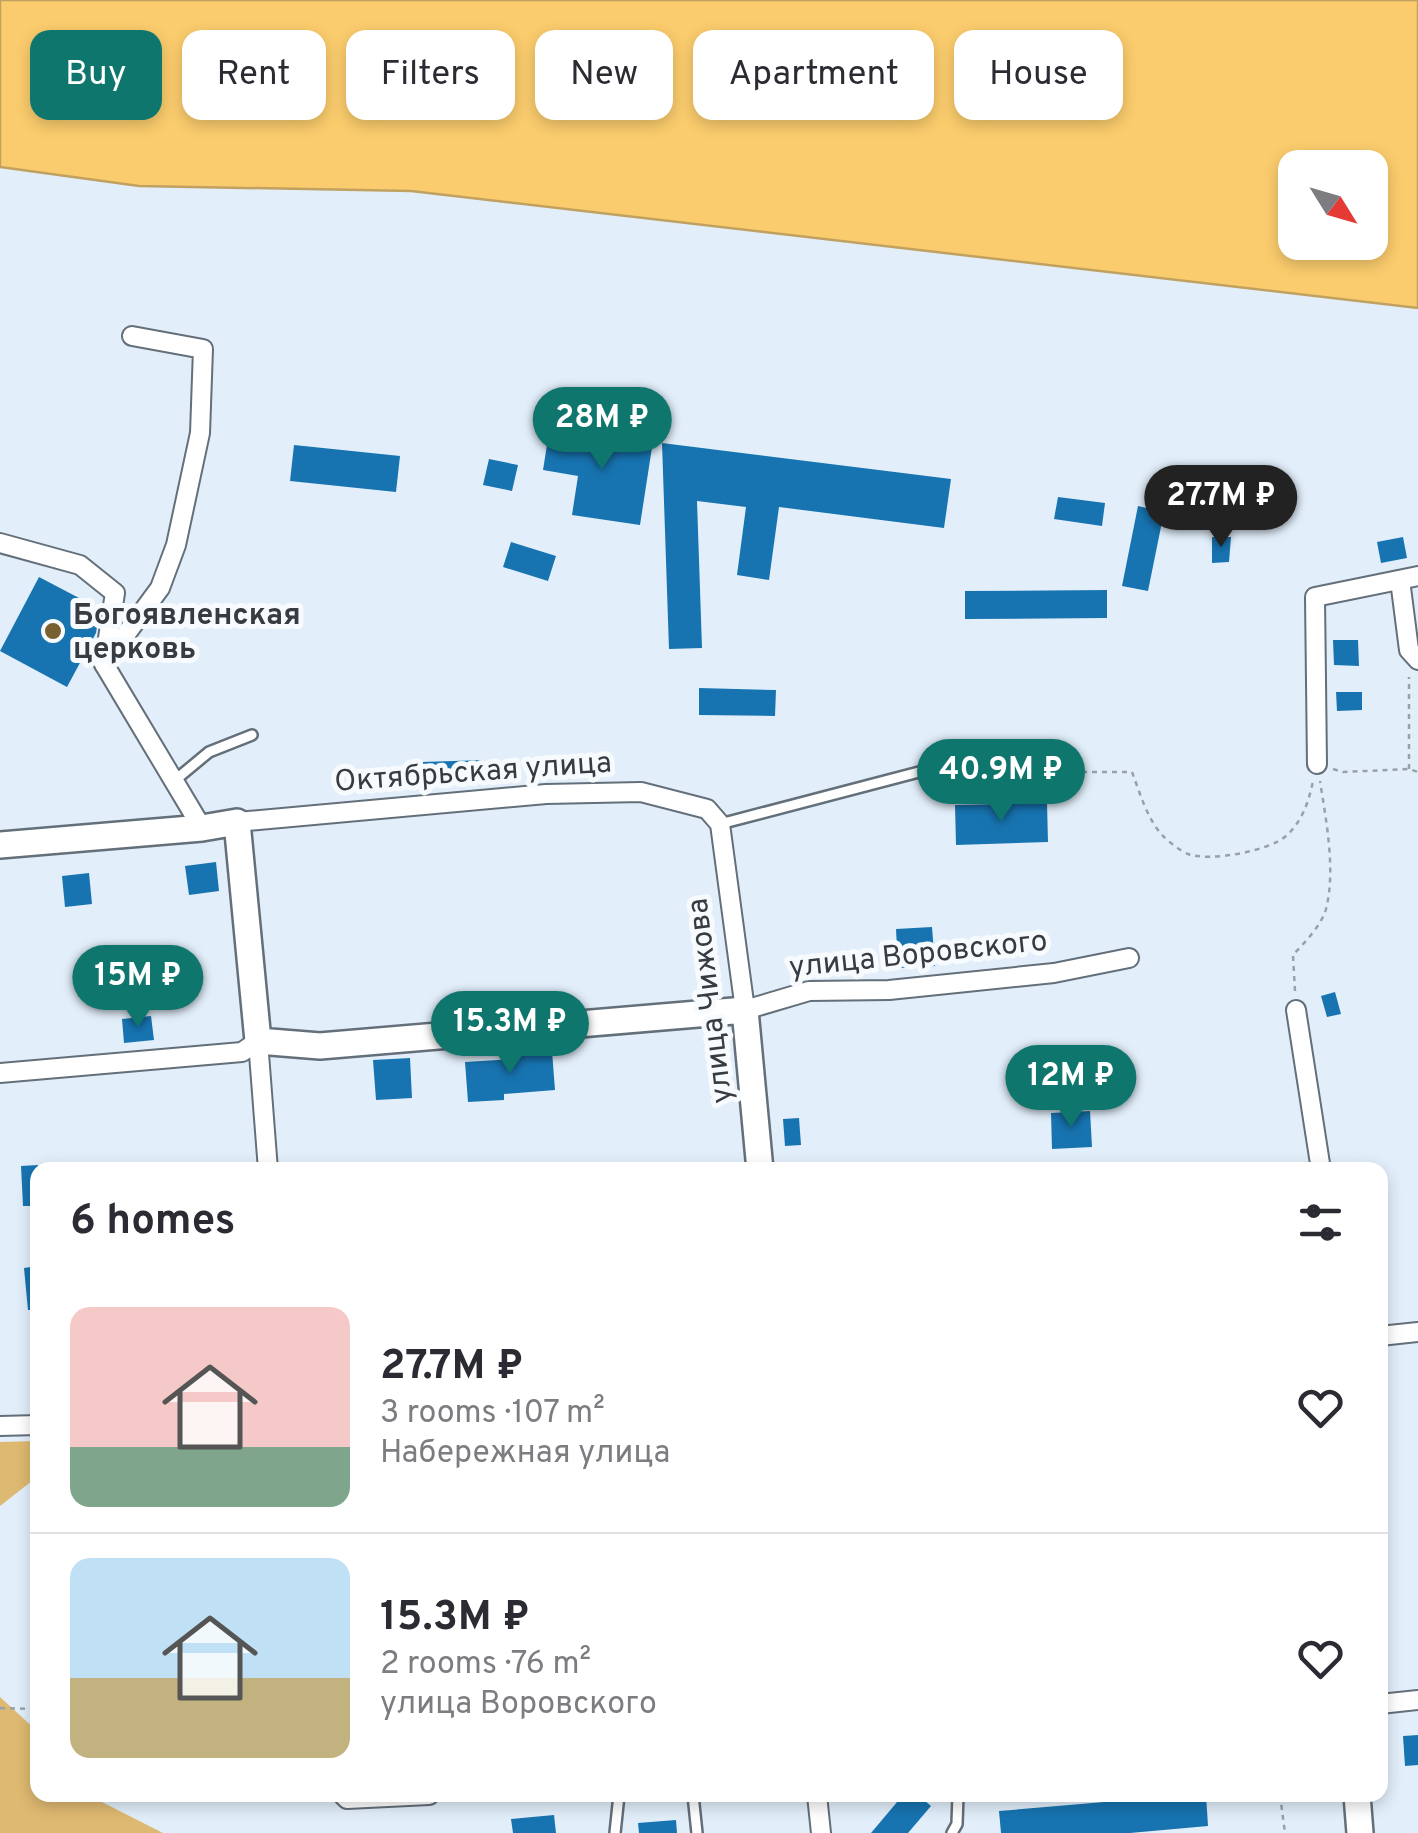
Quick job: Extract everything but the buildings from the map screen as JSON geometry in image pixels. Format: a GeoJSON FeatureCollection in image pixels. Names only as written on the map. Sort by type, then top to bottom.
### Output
{"type":"FeatureCollection","features":[{"type":"Feature","properties":{"kind":"street"},"geometry":{"type":"LineString","coordinates":[[104,664],[160,588],[176,545],[200,432],[203,349],[132,336]]}},
{"type":"Feature","properties":{"kind":"street"},"geometry":{"type":"LineString","coordinates":[[0,542],[80,565],[116,593],[104,664],[202,828]]}},
{"type":"Feature","properties":{"kind":"street"},"geometry":{"type":"LineString","coordinates":[[1317,764],[1315,597],[1409,578],[1414,655]]}},
{"type":"Feature","properties":{"kind":"street","name":"Октябрьская улица"},"geometry":{"type":"LineString","coordinates":[[0,845],[546,794],[642,792],[706,808],[720,824]]}},
{"type":"Feature","properties":{"kind":"street"},"geometry":{"type":"LineString","coordinates":[[237,822],[267,1162]]}},
{"type":"Feature","properties":{"kind":"street","name":"улица Чижова"},"geometry":{"type":"LineString","coordinates":[[720,824],[745,1010],[759,1162]]}},
{"type":"Feature","properties":{"kind":"street","name":"улица Воровского"},"geometry":{"type":"LineString","coordinates":[[0,1073],[242,1052],[258,1042],[320,1046],[745,1010],[809,991],[889,990],[1018,977],[1129,958]]}},
{"type":"Feature","properties":{"kind":"street"},"geometry":{"type":"LineString","coordinates":[[1296,1010],[1321,1162]]}},
{"type":"Feature","properties":{"kind":"street"},"geometry":{"type":"LineString","coordinates":[[1388,1335],[1418,1332]]}},
{"type":"Feature","properties":{"kind":"street"},"geometry":{"type":"LineString","coordinates":[[0,1426],[30,1425]]}},
{"type":"Feature","properties":{"kind":"street"},"geometry":{"type":"LineString","coordinates":[[1388,1703],[1418,1700]]}},
{"type":"Feature","properties":{"kind":"street"},"geometry":{"type":"LineString","coordinates":[[818,1802],[821,1833]]}},
{"type":"Feature","properties":{"kind":"street"},"geometry":{"type":"LineString","coordinates":[[1358,1802],[1360,1833]]}},
{"type":"Feature","properties":{"kind":"lane"},"geometry":{"type":"LineString","coordinates":[[174,781],[209,752],[252,736]]}},
{"type":"Feature","properties":{"kind":"lane"},"geometry":{"type":"LineString","coordinates":[[720,824],[942,766],[1071,771]]}},
{"type":"Feature","properties":{"kind":"lane"},"geometry":{"type":"LineString","coordinates":[[615,1833],[618,1802]]}},
{"type":"Feature","properties":{"kind":"lane"},"geometry":{"type":"LineString","coordinates":[[694,1802],[697,1833]]}},
{"type":"Feature","properties":{"kind":"lane"},"geometry":{"type":"LineString","coordinates":[[952,1833],[957,1824],[958,1802]]}},
{"type":"Feature","properties":{"kind":"path"},"geometry":{"type":"LineString","coordinates":[[1409,769],[1414,655]]}},
{"type":"Feature","properties":{"kind":"path"},"geometry":{"type":"LineString","coordinates":[[1317,764],[1343,772],[1418,772]]}},
{"type":"Feature","properties":{"kind":"path"},"geometry":{"type":"LineString","coordinates":[[1071,771],[1132,772],[1152,822],[1164,837],[1188,854],[1207,855],[1274,845],[1288,834],[1309,800],[1317,764]]}},
{"type":"Feature","properties":{"kind":"path"},"geometry":{"type":"LineString","coordinates":[[1296,1010],[1293,955],[1326,911],[1329,867],[1317,764]]}},
{"type":"Feature","properties":{"kind":"path"},"geometry":{"type":"LineString","coordinates":[[0,1708],[30,1709]]}},
{"type":"Feature","properties":{"kind":"path"},"geometry":{"type":"LineString","coordinates":[[1281,1802],[1285,1833]]}},
{"type":"Feature","properties":{"kind":"shaded area"},"geometry":{"type":"Polygon","coordinates":[[[0,0],[1418,0],[1418,308],[411,191],[139,186],[0,167],[0,0]]]}},
{"type":"Feature","properties":{"kind":"shaded area"},"geometry":{"type":"Polygon","coordinates":[[[30,1441],[30,1482],[0,1506],[0,1442],[30,1441]]]}},
{"type":"Feature","properties":{"kind":"shaded area"},"geometry":{"type":"Polygon","coordinates":[[[0,1697],[30,1725],[30,1802],[102,1802],[163,1833],[0,1833],[0,1697]]]}},
{"type":"Feature","properties":{"kind":"place","name":"Богоявленская церковь"},"geometry":{"type":"Point","coordinates":[53,631]}}]}
